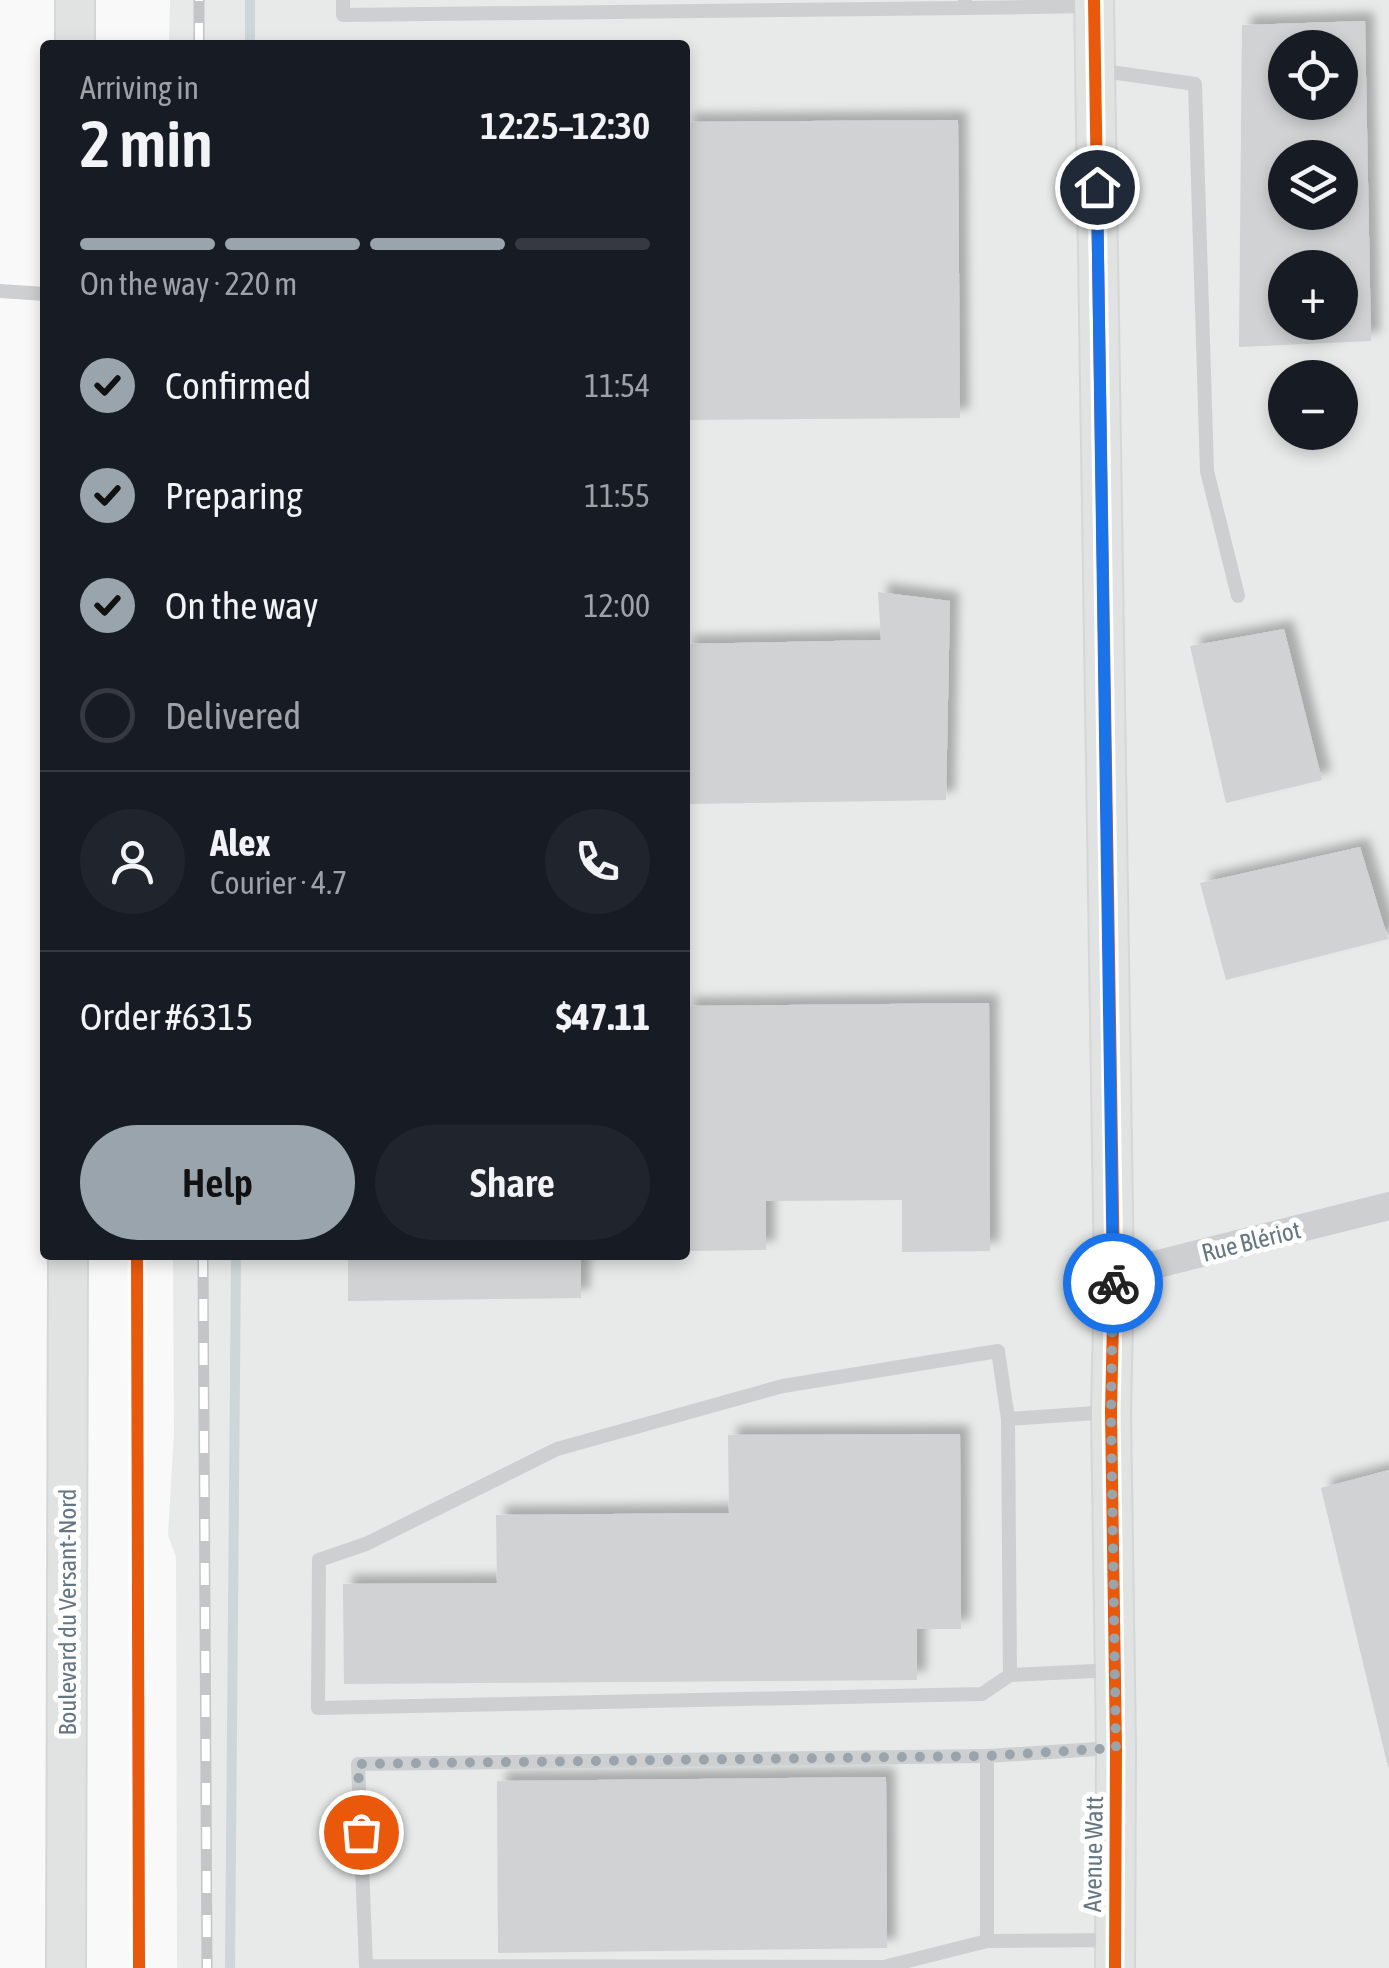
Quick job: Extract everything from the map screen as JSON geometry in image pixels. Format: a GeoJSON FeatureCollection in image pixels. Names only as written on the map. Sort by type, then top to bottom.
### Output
{"type":"FeatureCollection","features":[{"type":"Feature","properties":{"kind":"street"},"geometry":{"type":"LineString","coordinates":[[75,0],[75,40]]}},
{"type":"Feature","properties":{"kind":"street","name":"Avenue Watt"},"geometry":{"type":"LineString","coordinates":[[1094,3],[1114,1275],[1114,1954]]}},
{"type":"Feature","properties":{"kind":"street","name":"Rue Blériot"},"geometry":{"type":"LineString","coordinates":[[1114,1275],[1389,1206]]}},
{"type":"Feature","properties":{"kind":"street","name":"Boulevard du Versant-Nord"},"geometry":{"type":"LineString","coordinates":[[66,1968],[68,1260]]}},
{"type":"Feature","properties":{"kind":"lane"},"geometry":{"type":"LineString","coordinates":[[344,0],[343,15],[1094,3]]}},
{"type":"Feature","properties":{"kind":"lane"},"geometry":{"type":"LineString","coordinates":[[1095,70],[1196,84],[1207,471],[1238,596]]}},
{"type":"Feature","properties":{"kind":"lane"},"geometry":{"type":"LineString","coordinates":[[0,291],[40,294]]}},
{"type":"Feature","properties":{"kind":"lane"},"geometry":{"type":"LineString","coordinates":[[1010,1675],[1008,1419],[998,1352],[783,1386],[557,1449],[366,1544],[319,1560],[318,1708],[982,1694],[1010,1675],[1116,1670]]}},
{"type":"Feature","properties":{"kind":"lane"},"geometry":{"type":"LineString","coordinates":[[1008,1419],[1111,1412]]}},
{"type":"Feature","properties":{"kind":"lane"},"geometry":{"type":"LineString","coordinates":[[1114,1954],[987,1941],[884,1968],[366,1966],[358,1764],[986,1756],[1116,1748]]}},
{"type":"Feature","properties":{"kind":"lane"},"geometry":{"type":"LineString","coordinates":[[986,1756],[987,1941]]}},
{"type":"Feature","properties":{"kind":"shaded area"},"geometry":{"type":"Polygon","coordinates":[[[170,0],[1389,0],[1389,1968],[177,1968],[176,1557],[168,1535],[174,1432],[173,1260],[690,1260],[690,40],[169,40],[170,0]]]}},
{"type":"Feature","properties":{"kind":"building"},"geometry":{"type":"Polygon","coordinates":[[[1365,21],[1371,341],[1239,347],[1242,25],[1365,21]]]}},
{"type":"Feature","properties":{"kind":"building"},"geometry":{"type":"Polygon","coordinates":[[[958,120],[960,418],[690,420],[690,122],[958,120]]]}},
{"type":"Feature","properties":{"kind":"building"},"geometry":{"type":"Polygon","coordinates":[[[878,592],[950,601],[946,800],[690,804],[690,644],[881,640],[878,592]]]}},
{"type":"Feature","properties":{"kind":"building"},"geometry":{"type":"Polygon","coordinates":[[[1284,629],[1322,780],[1226,803],[1190,646],[1284,629]]]}},
{"type":"Feature","properties":{"kind":"building"},"geometry":{"type":"Polygon","coordinates":[[[1360,847],[1388,939],[1226,980],[1200,883],[1360,847]]]}},
{"type":"Feature","properties":{"kind":"building"},"geometry":{"type":"Polygon","coordinates":[[[989,1003],[990,1251],[902,1252],[902,1200],[766,1201],[766,1250],[690,1251],[690,1006],[989,1003]]]}},
{"type":"Feature","properties":{"kind":"building"},"geometry":{"type":"Polygon","coordinates":[[[348,1260],[581,1260],[581,1298],[348,1301],[348,1260]]]}},
{"type":"Feature","properties":{"kind":"building"},"geometry":{"type":"Polygon","coordinates":[[[960,1434],[961,1629],[917,1629],[917,1680],[344,1684],[343,1584],[497,1583],[496,1515],[729,1513],[728,1435],[960,1434]]]}},
{"type":"Feature","properties":{"kind":"building"},"geometry":{"type":"Polygon","coordinates":[[[1389,1470],[1389,1767],[1388,1767],[1321,1488],[1389,1470]]]}},
{"type":"Feature","properties":{"kind":"building"},"geometry":{"type":"Polygon","coordinates":[[[886,1777],[887,1948],[498,1953],[497,1781],[886,1777]]]}},
{"type":"Feature","properties":{"kind":"waterway"},"geometry":{"type":"LineString","coordinates":[[250,0],[250,40]]}},
{"type":"Feature","properties":{"kind":"waterway"},"geometry":{"type":"LineString","coordinates":[[230,1968],[236,1260]]}},
{"type":"Feature","properties":{"kind":"railway"},"geometry":{"type":"LineString","coordinates":[[199,0],[199,40]]}},
{"type":"Feature","properties":{"kind":"railway"},"geometry":{"type":"LineString","coordinates":[[203,1260],[207,1968]]}},
{"type":"Feature","properties":{"kind":"cycle path"},"geometry":{"type":"LineString","coordinates":[[1094,0],[1114,1275],[1111,1412],[1115,1968]]}},
{"type":"Feature","properties":{"kind":"cycle path"},"geometry":{"type":"LineString","coordinates":[[137,1260],[139,1968]]}},
{"type":"Feature","properties":{"kind":"way so far"},"geometry":{"type":"LineString","coordinates":[[361,1832],[358,1764],[986,1756],[1116,1748],[1113,1283]]}},
{"type":"Feature","properties":{"kind":"route"},"geometry":{"type":"LineString","coordinates":[[1097,187],[1113,1283]]}}]}
